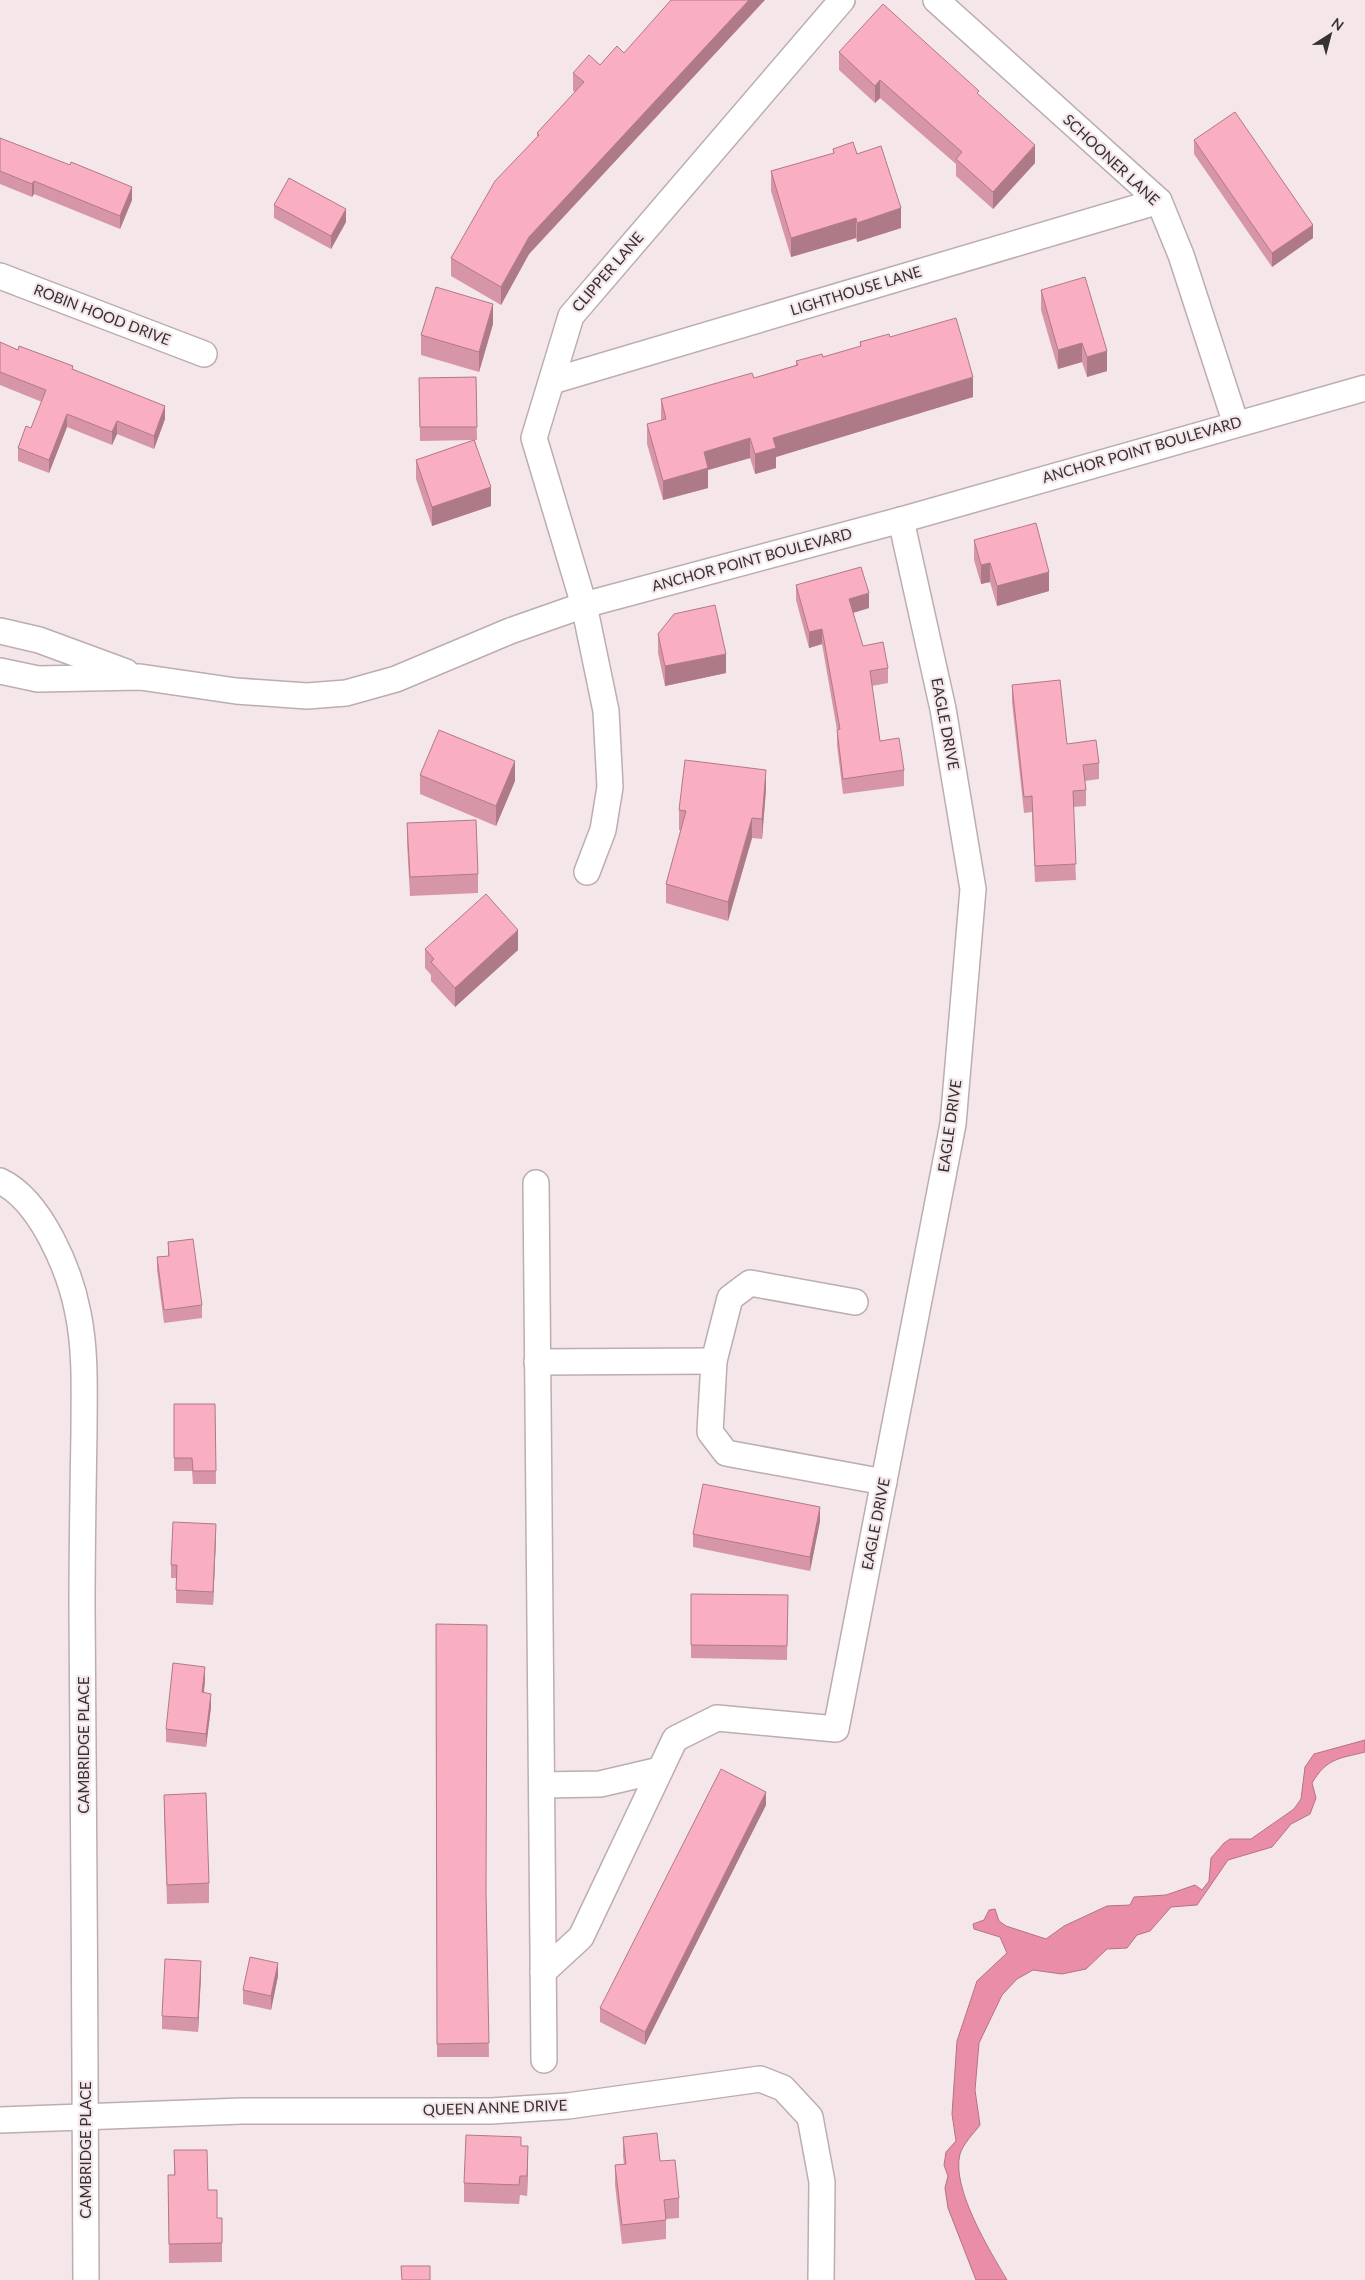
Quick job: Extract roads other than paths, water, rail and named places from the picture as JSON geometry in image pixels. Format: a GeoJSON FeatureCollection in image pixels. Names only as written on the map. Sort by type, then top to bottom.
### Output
{"type":"FeatureCollection","features":[{"type":"Feature","properties":{"kind":"street","name":"CLIPPER LANE"},"geometry":{"type":"LineString","coordinates":[[587,872],[603,830],[610,788],[606,711],[584,605],[534,438],[571,316],[842,0]]}},
{"type":"Feature","properties":{"kind":"street","name":"SCHOONER LANE"},"geometry":{"type":"LineString","coordinates":[[936,0],[1159,201],[1182,255],[1236,424]]}},
{"type":"Feature","properties":{"kind":"street","name":"LIGHTHOUSE LANE"},"geometry":{"type":"LineString","coordinates":[[552,381],[1159,201]]}},
{"type":"Feature","properties":{"kind":"street","name":"ROBIN HOOD DRIVE"},"geometry":{"type":"LineString","coordinates":[[0,276],[204,354]]}},
{"type":"Feature","properties":{"kind":"street","name":"ANCHOR POINT BOULEVARD"},"geometry":{"type":"LineString","coordinates":[[0,671],[38,679],[140,677],[236,692],[306,696],[346,693],[396,679],[510,631],[584,605],[901,520],[1365,388]]}},
{"type":"Feature","properties":{"kind":"street","name":"EAGLE DRIVE"},"geometry":{"type":"LineString","coordinates":[[660,1770],[675,1738],[717,1718],[836,1729],[884,1482],[953,1124],[973,889],[943,709],[901,520]]}},
{"type":"Feature","properties":{"kind":"street","name":"ANCHOR POINT BOULEVARD"},"geometry":{"type":"LineString","coordinates":[[0,631],[39,640],[140,677]]}},
{"type":"Feature","properties":{"kind":"street","name":"CAMBRIDGE PLACE"},"geometry":{"type":"LineString","coordinates":[[0,1181],[16,1191],[40,1220],[62,1258],[73,1288],[79,1317],[84,1365],[82,1590],[86,2280]]}},
{"type":"Feature","properties":{"kind":"street"},"geometry":{"type":"LineString","coordinates":[[536,1184],[544,2060]]}},
{"type":"Feature","properties":{"kind":"street"},"geometry":{"type":"LineString","coordinates":[[855,1302],[750,1283],[730,1298],[714,1361],[710,1432],[726,1453],[884,1482]]}},
{"type":"Feature","properties":{"kind":"street"},"geometry":{"type":"LineString","coordinates":[[537,1362],[714,1361]]}},
{"type":"Feature","properties":{"kind":"street"},"geometry":{"type":"LineString","coordinates":[[542,1785],[600,1784],[660,1770]]}},
{"type":"Feature","properties":{"kind":"street"},"geometry":{"type":"LineString","coordinates":[[543,1972],[581,1937],[660,1770]]}},
{"type":"Feature","properties":{"kind":"street","name":"QUEEN ANNE DRIVE"},"geometry":{"type":"LineString","coordinates":[[0,2120],[242,2112],[490,2111],[568,2106],[760,2079],[783,2088],[810,2117],[822,2182],[821,2280]]}}]}
